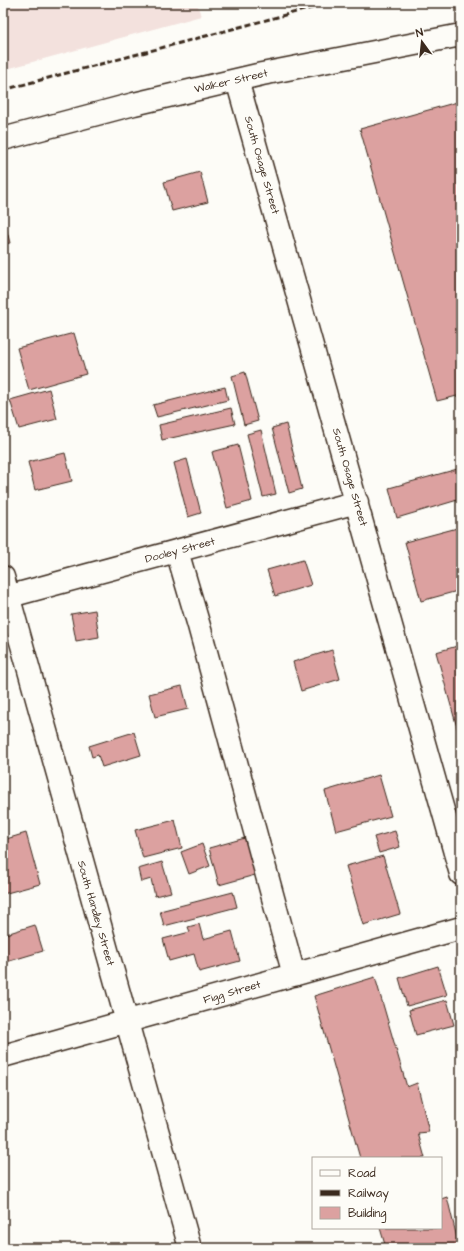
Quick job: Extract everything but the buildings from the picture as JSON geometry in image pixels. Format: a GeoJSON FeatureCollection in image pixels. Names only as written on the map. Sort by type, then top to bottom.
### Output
{"type":"FeatureCollection","features":[{"type":"Feature","properties":{"kind":"street","name":"Walker Street"},"geometry":{"type":"LineString","coordinates":[[3,139],[134,104],[237,80],[461,35]]}},
{"type":"Feature","properties":{"kind":"street","name":"South Osage Street"},"geometry":{"type":"LineString","coordinates":[[237,80],[461,874]]}},
{"type":"Feature","properties":{"kind":"street","name":"Dooley Street"},"geometry":{"type":"LineString","coordinates":[[5,591],[176,551],[357,502]]}},
{"type":"Feature","properties":{"kind":"street"},"geometry":{"type":"LineString","coordinates":[[176,551],[199,626],[294,975]]}},
{"type":"Feature","properties":{"kind":"street","name":"South Handley Street"},"geometry":{"type":"LineString","coordinates":[[5,591],[190,1248]]}},
{"type":"Feature","properties":{"kind":"street","name":"Figg Street"},"geometry":{"type":"LineString","coordinates":[[3,1056],[461,928]]}},
{"type":"Feature","properties":{"kind":"shaded area"},"geometry":{"type":"Polygon","coordinates":[[[3,3],[197,3],[201,16],[3,70],[3,3]]]}},
{"type":"Feature","properties":{"kind":"railway"},"geometry":{"type":"LineString","coordinates":[[3,90],[330,3]]}}]}
